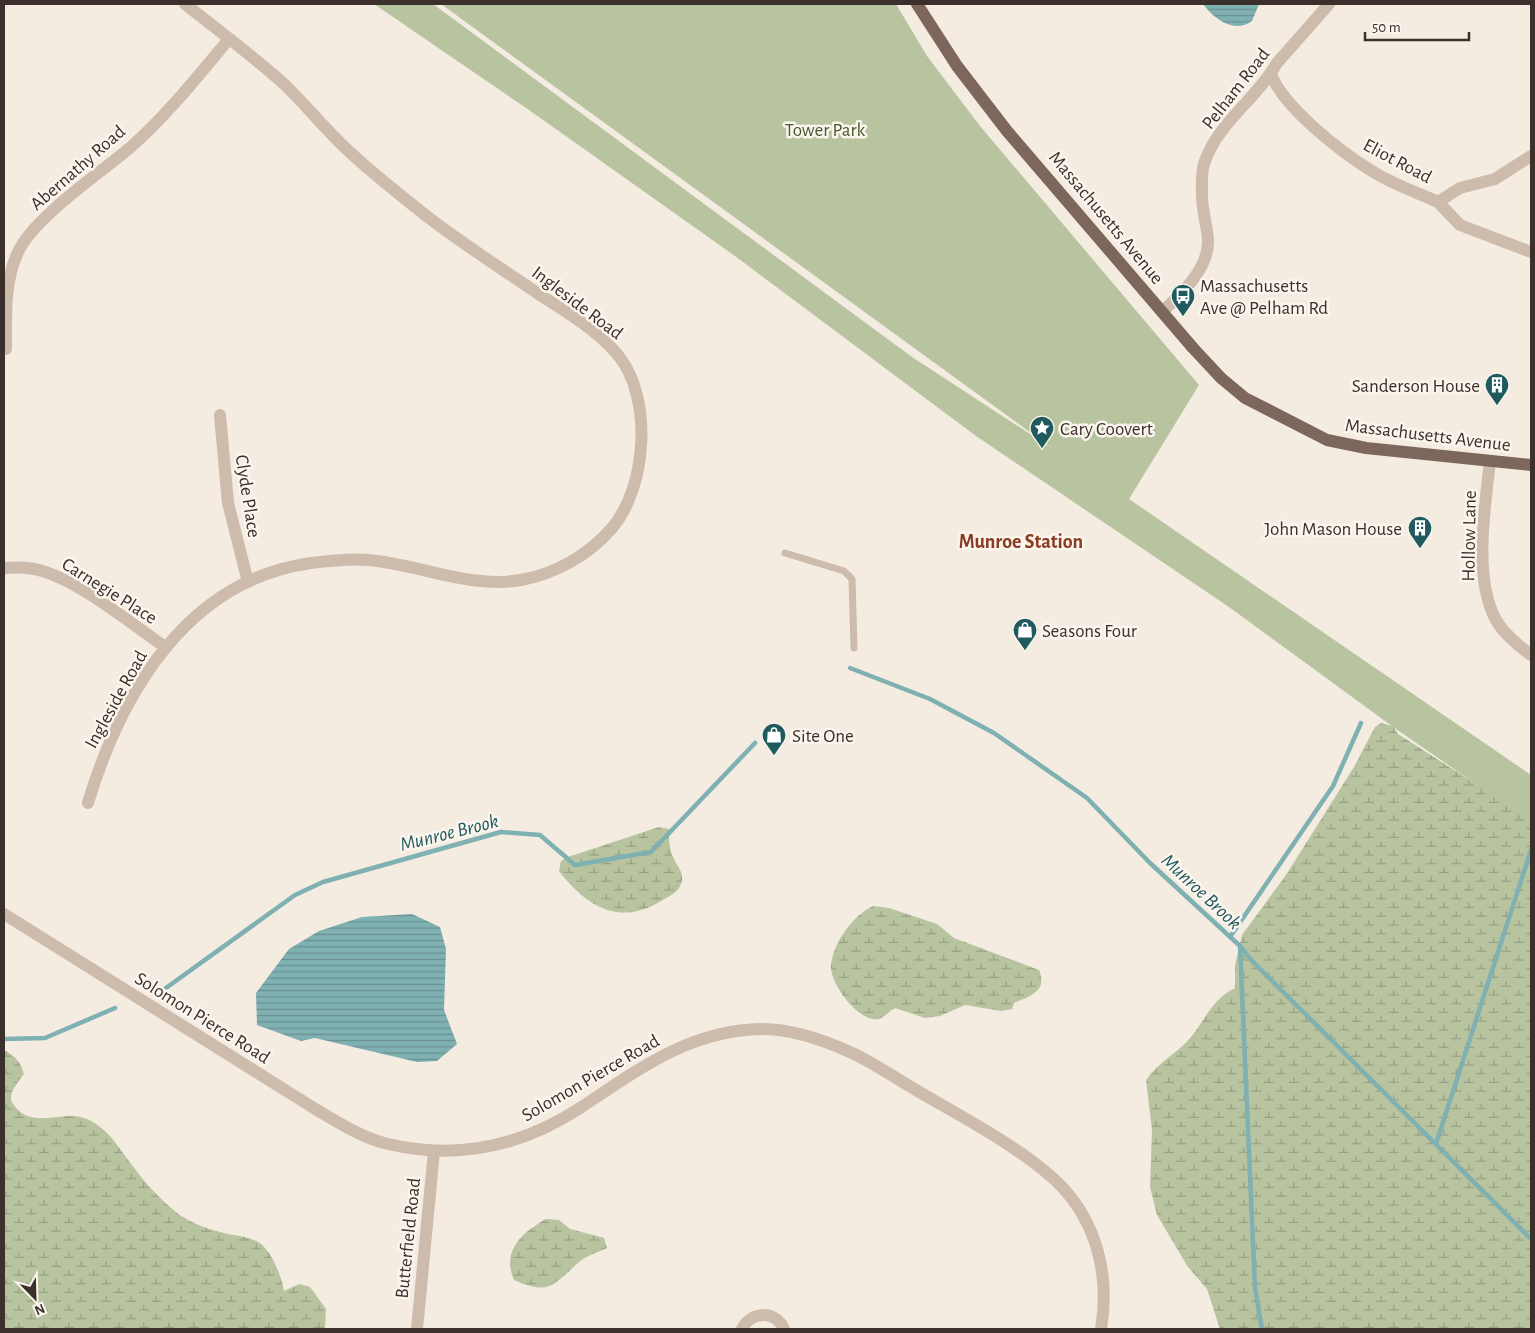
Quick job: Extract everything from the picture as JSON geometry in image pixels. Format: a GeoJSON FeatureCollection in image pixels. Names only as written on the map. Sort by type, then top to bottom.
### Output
{"type":"FeatureCollection","features":[{"type":"Feature","properties":{"kind":"main road","name":"Massachusetts Avenue"},"geometry":{"type":"LineString","coordinates":[[917,4],[957,66],[1007,131],[1162,312],[1230,387],[1245,398],[1296,426],[1327,440],[1366,448],[1531,465]]}},
{"type":"Feature","properties":{"kind":"street","name":"Ingleside Road"},"geometry":{"type":"LineString","coordinates":[[88,802],[97,773],[119,723],[142,680],[179,630],[203,610],[248,582],[289,566],[329,561],[366,559],[479,582],[522,580],[560,568],[598,542],[612,527],[624,509],[634,486],[641,441],[638,397],[631,376],[620,357],[604,341],[564,310],[425,214],[351,154],[284,84],[185,4]]}},
{"type":"Feature","properties":{"kind":"street","name":"Pelham Road"},"geometry":{"type":"LineString","coordinates":[[1162,312],[1189,286],[1200,268],[1208,241],[1202,212],[1203,165],[1228,122],[1329,4]]}},
{"type":"Feature","properties":{"kind":"street","name":"Abernathy Road"},"geometry":{"type":"LineString","coordinates":[[6,349],[7,290],[19,250],[29,236],[67,199],[133,145],[172,108],[229,39]]}},
{"type":"Feature","properties":{"kind":"street","name":"Eliot Road"},"geometry":{"type":"LineString","coordinates":[[1271,74],[1279,91],[1289,103],[1341,149],[1373,172],[1438,202],[1460,188],[1495,179],[1531,156]]}},
{"type":"Feature","properties":{"kind":"street"},"geometry":{"type":"LineString","coordinates":[[1438,202],[1460,225],[1531,252]]}},
{"type":"Feature","properties":{"kind":"street","name":"Clyde Place"},"geometry":{"type":"LineString","coordinates":[[220,415],[228,503],[248,582]]}},
{"type":"Feature","properties":{"kind":"street","name":"Hollow Lane"},"geometry":{"type":"LineString","coordinates":[[1490,461],[1483,554],[1486,592],[1496,621],[1520,647],[1531,655]]}},
{"type":"Feature","properties":{"kind":"street","name":"Carnegie Place"},"geometry":{"type":"LineString","coordinates":[[4,568],[27,568],[54,575],[92,597],[165,647]]}},
{"type":"Feature","properties":{"kind":"street","name":"Solomon Pierce Road"},"geometry":{"type":"LineString","coordinates":[[4,914],[286,1092],[351,1130],[387,1144],[434,1151],[465,1151],[490,1147],[527,1136],[579,1109],[671,1050],[730,1032],[764,1029],[817,1040],[853,1053],[982,1130],[1046,1172],[1069,1195],[1090,1228],[1102,1265],[1105,1305],[1101,1329]]}},
{"type":"Feature","properties":{"kind":"street","name":"Butterfield Road"},"geometry":{"type":"LineString","coordinates":[[416,1329],[434,1151]]}},
{"type":"Feature","properties":{"kind":"street"},"geometry":{"type":"LineString","coordinates":[[742,1329],[752,1318],[765,1315],[777,1320],[784,1329]]}},
{"type":"Feature","properties":{"kind":"lane"},"geometry":{"type":"LineString","coordinates":[[785,553],[844,571],[852,579],[854,648]]}},
{"type":"Feature","properties":{"kind":"green space","name":"Tower Park"},"geometry":{"type":"Polygon","coordinates":[[[374,4],[433,4],[912,357],[1053,449],[441,4],[896,4],[927,56],[980,126],[1199,385],[1129,499],[1531,775],[1531,822],[1396,729],[1229,607],[976,436],[735,256],[529,110],[374,4]]]}},
{"type":"Feature","properties":{"kind":"green space"},"geometry":{"type":"Polygon","coordinates":[[[1381,723],[1393,726],[1398,734],[1531,819],[1531,1329],[1220,1329],[1207,1289],[1188,1267],[1157,1215],[1150,1187],[1152,1130],[1146,1080],[1151,1073],[1191,1037],[1215,1003],[1227,992],[1235,988],[1235,965],[1242,935],[1286,875],[1354,767],[1375,727],[1381,723]]]}},
{"type":"Feature","properties":{"kind":"green space"},"geometry":{"type":"Polygon","coordinates":[[[659,827],[669,829],[671,852],[682,880],[680,887],[675,892],[646,909],[617,912],[604,909],[580,894],[559,871],[561,861],[568,857],[659,827]]]}},
{"type":"Feature","properties":{"kind":"green space"},"geometry":{"type":"Polygon","coordinates":[[[873,906],[889,908],[937,924],[954,938],[1039,970],[1041,983],[1039,988],[1031,995],[1014,1003],[1012,1009],[1001,1011],[965,1005],[940,1016],[925,1018],[895,1008],[879,1019],[871,1019],[855,1009],[841,992],[832,975],[831,967],[835,949],[845,931],[858,916],[873,906]]]}},
{"type":"Feature","properties":{"kind":"green space"},"geometry":{"type":"Polygon","coordinates":[[[4,1050],[17,1059],[24,1074],[11,1096],[13,1104],[21,1112],[29,1117],[38,1118],[78,1116],[95,1123],[113,1139],[152,1190],[176,1212],[200,1226],[249,1238],[261,1244],[269,1253],[276,1266],[284,1291],[299,1284],[310,1287],[326,1309],[325,1329],[4,1329],[4,1050]]]}},
{"type":"Feature","properties":{"kind":"green space"},"geometry":{"type":"Polygon","coordinates":[[[546,1219],[559,1220],[570,1229],[604,1238],[607,1248],[582,1260],[550,1286],[536,1287],[526,1285],[514,1280],[510,1260],[512,1251],[522,1236],[546,1219]]]}},
{"type":"Feature","properties":{"kind":"water"},"geometry":{"type":"Polygon","coordinates":[[[1203,4],[1259,4],[1252,21],[1238,26],[1225,23],[1213,15],[1203,4]]]}},
{"type":"Feature","properties":{"kind":"water"},"geometry":{"type":"Polygon","coordinates":[[[412,914],[440,927],[446,949],[444,1010],[457,1044],[437,1061],[417,1062],[315,1038],[301,1041],[257,1025],[256,993],[289,949],[319,931],[362,917],[412,914]]]}},
{"type":"Feature","properties":{"kind":"waterway","name":"Munroe Brook"},"geometry":{"type":"LineString","coordinates":[[850,668],[930,699],[994,733],[1087,798],[1150,863],[1240,946],[1255,1288],[1262,1329]]}},
{"type":"Feature","properties":{"kind":"waterway"},"geometry":{"type":"LineString","coordinates":[[1230,937],[1333,786],[1361,723]]}},
{"type":"Feature","properties":{"kind":"waterway","name":"Munroe Brook"},"geometry":{"type":"LineString","coordinates":[[159,993],[295,895],[323,882],[501,832],[540,835],[575,865],[651,852],[755,743]]}},
{"type":"Feature","properties":{"kind":"waterway"},"geometry":{"type":"LineString","coordinates":[[1436,1144],[1531,850]]}},
{"type":"Feature","properties":{"kind":"waterway"},"geometry":{"type":"LineString","coordinates":[[1240,946],[1253,962],[1531,1239]]}},
{"type":"Feature","properties":{"kind":"waterway","name":"Munroe Brook"},"geometry":{"type":"LineString","coordinates":[[4,1039],[45,1038],[115,1008]]}},
{"type":"Feature","properties":{"kind":"place","name":"Massachusetts Ave @ Pelham Rd"},"geometry":{"type":"Point","coordinates":[1183,317]}},
{"type":"Feature","properties":{"kind":"place","name":"Sanderson House"},"geometry":{"type":"Point","coordinates":[1497,406]}},
{"type":"Feature","properties":{"kind":"place","name":"Cary Coovert"},"geometry":{"type":"Point","coordinates":[1042,449]}},
{"type":"Feature","properties":{"kind":"place","name":"John Mason House"},"geometry":{"type":"Point","coordinates":[1420,549]}},
{"type":"Feature","properties":{"kind":"place","name":"Seasons Four"},"geometry":{"type":"Point","coordinates":[1025,651]}},
{"type":"Feature","properties":{"kind":"place","name":"Site One"},"geometry":{"type":"Point","coordinates":[774,756]}},
{"type":"Feature","properties":{"kind":"district","name":"Munroe Station"},"geometry":{"type":"Point","coordinates":[1021,541]}}]}
